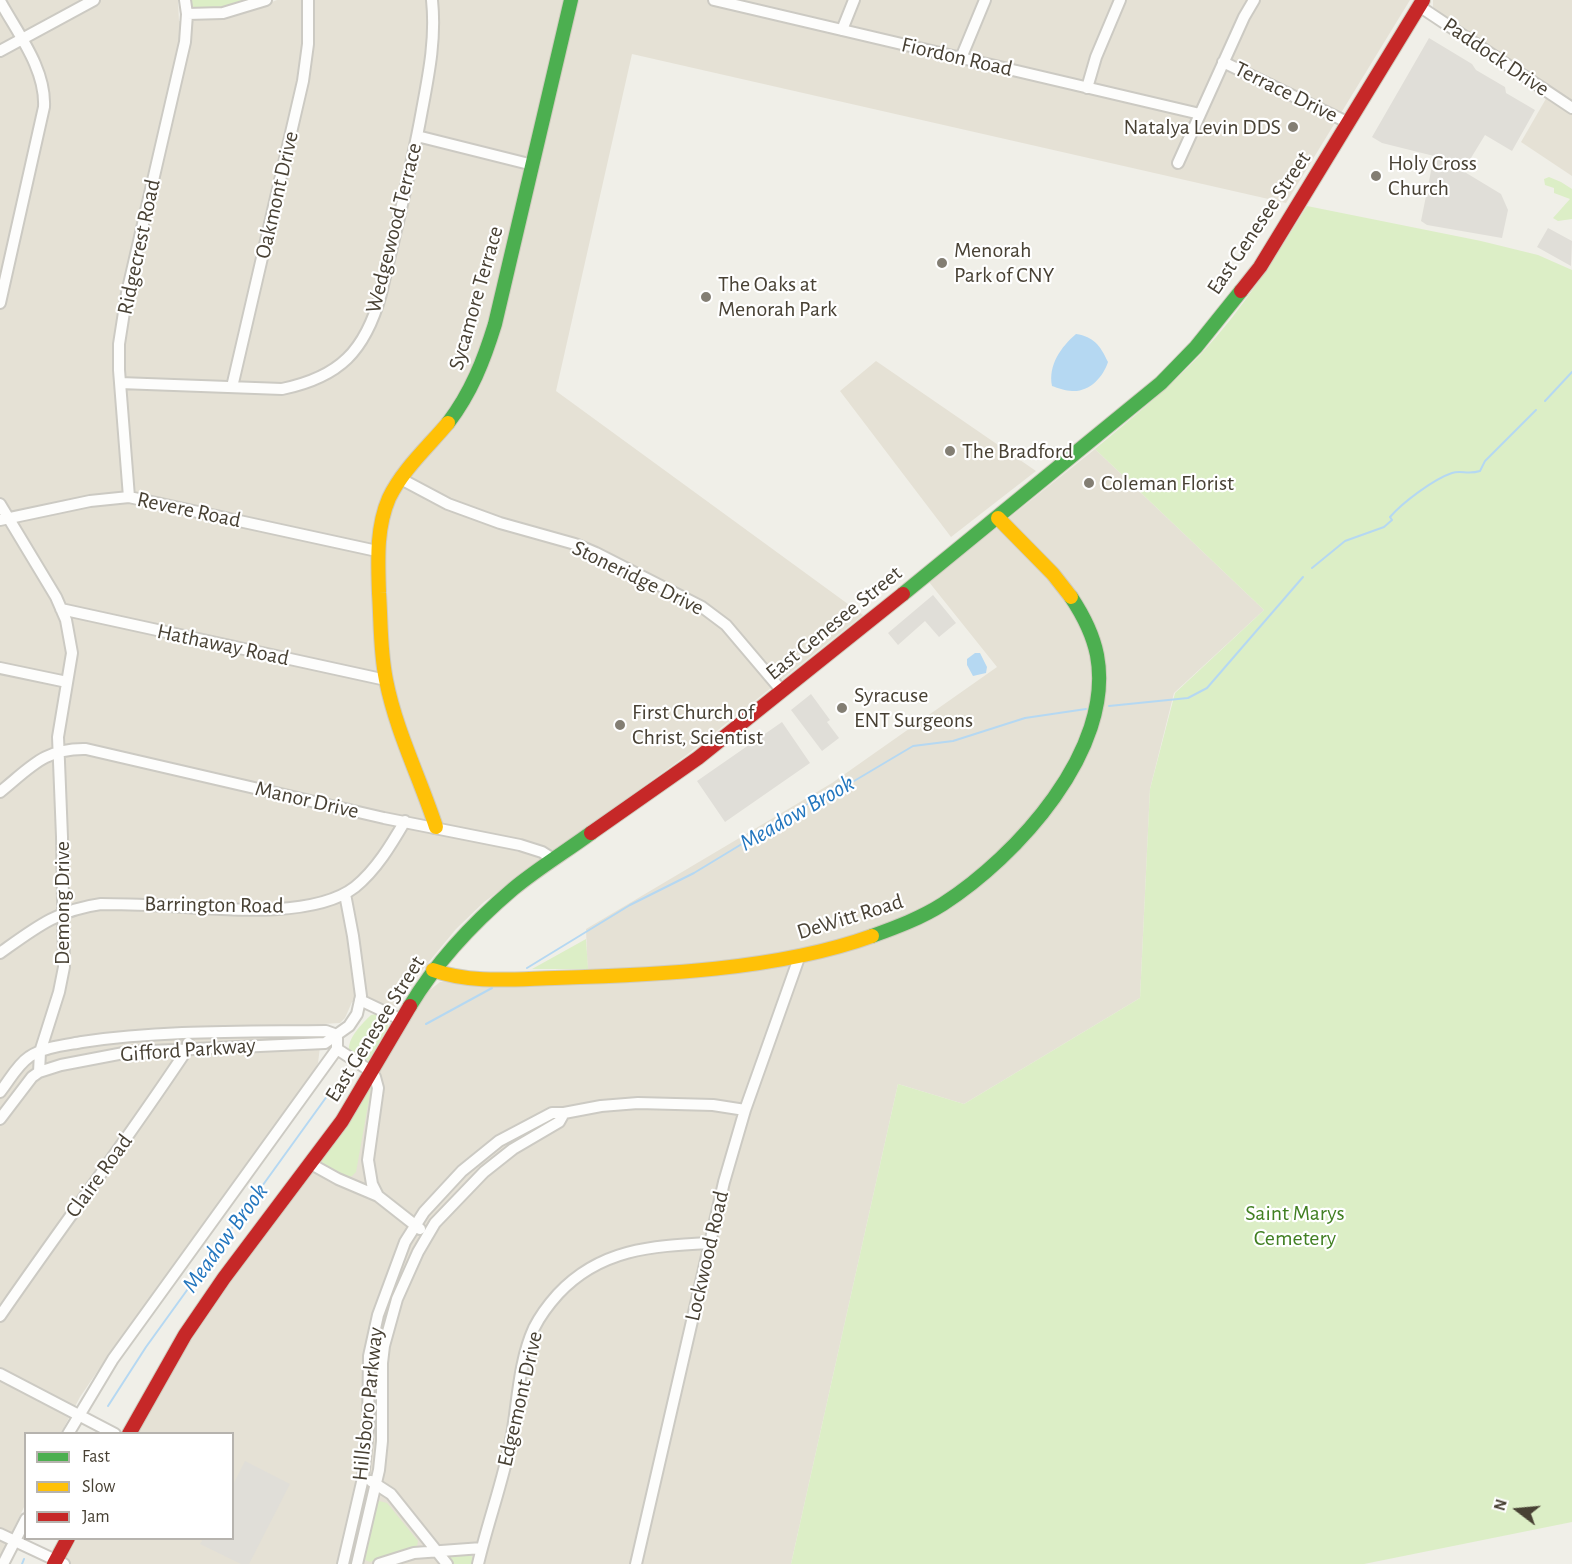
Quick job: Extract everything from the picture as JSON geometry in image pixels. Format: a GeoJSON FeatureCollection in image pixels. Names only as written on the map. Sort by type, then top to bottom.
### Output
{"type":"FeatureCollection","features":[{"type":"Feature","properties":{"kind":"main road","name":"Sycamore Terrace"},"geometry":{"type":"LineString","coordinates":[[436,827],[386,680],[378,551],[382,517],[400,479],[449,422],[482,369],[495,324],[571,0]]}},
{"type":"Feature","properties":{"kind":"main road","name":"East Genesee Street"},"geometry":{"type":"LineString","coordinates":[[130,1432],[185,1335],[224,1278],[342,1121],[433,970],[463,935],[491,907],[553,859],[698,758],[998,518],[1161,383],[1196,347],[1260,267],[1421,3]]}},
{"type":"Feature","properties":{"kind":"main road","name":"DeWitt Road"},"geometry":{"type":"LineString","coordinates":[[433,970],[457,978],[633,976],[800,955],[872,937],[920,917],[958,893],[994,865],[1054,799],[1082,749],[1100,693],[1093,638],[1080,610],[1061,583],[998,518]]}},
{"type":"Feature","properties":{"kind":"main road"},"geometry":{"type":"LineString","coordinates":[[58,1563],[69,1540]]}},
{"type":"Feature","properties":{"kind":"street"},"geometry":{"type":"LineString","coordinates":[[0,51],[94,0]]}},
{"type":"Feature","properties":{"kind":"street","name":"Ridgecrest Road"},"geometry":{"type":"LineString","coordinates":[[129,497],[119,344],[127,293],[185,42],[187,15],[185,0]]}},
{"type":"Feature","properties":{"kind":"street"},"geometry":{"type":"LineString","coordinates":[[187,15],[223,13],[266,0]]}},
{"type":"Feature","properties":{"kind":"street","name":"Oakmont Drive"},"geometry":{"type":"LineString","coordinates":[[232,387],[303,81],[308,44],[308,0]]}},
{"type":"Feature","properties":{"kind":"street","name":"Wedgewood Terrace"},"geometry":{"type":"LineString","coordinates":[[120,383],[282,389],[304,384],[325,375],[342,364],[363,338],[375,314],[381,294],[417,136],[432,55],[434,21],[432,0]]}},
{"type":"Feature","properties":{"kind":"street","name":"Fiordon Road"},"geometry":{"type":"LineString","coordinates":[[714,0],[727,1],[1200,114]]}},
{"type":"Feature","properties":{"kind":"street"},"geometry":{"type":"LineString","coordinates":[[843,30],[854,0]]}},
{"type":"Feature","properties":{"kind":"street"},"geometry":{"type":"LineString","coordinates":[[961,58],[985,0]]}},
{"type":"Feature","properties":{"kind":"street"},"geometry":{"type":"LineString","coordinates":[[1087,88],[1096,57],[1120,0]]}},
{"type":"Feature","properties":{"kind":"street"},"geometry":{"type":"LineString","coordinates":[[0,1],[43,85],[44,107],[0,303]]}},
{"type":"Feature","properties":{"kind":"street"},"geometry":{"type":"LineString","coordinates":[[1178,163],[1248,2]]}},
{"type":"Feature","properties":{"kind":"street","name":"Paddock Drive"},"geometry":{"type":"LineString","coordinates":[[1421,3],[1572,108]]}},
{"type":"Feature","properties":{"kind":"street","name":"Terrace Drive"},"geometry":{"type":"LineString","coordinates":[[1223,62],[1349,123]]}},
{"type":"Feature","properties":{"kind":"street"},"geometry":{"type":"LineString","coordinates":[[417,136],[533,165]]}},
{"type":"Feature","properties":{"kind":"street","name":"Stoneridge Drive"},"geometry":{"type":"LineString","coordinates":[[400,479],[448,504],[500,523],[575,544],[702,607],[732,631],[782,691]]}},
{"type":"Feature","properties":{"kind":"street","name":"Revere Road"},"geometry":{"type":"LineString","coordinates":[[4,519],[90,501],[129,497],[378,551]]}},
{"type":"Feature","properties":{"kind":"street","name":"Demong Drive"},"geometry":{"type":"LineString","coordinates":[[0,504],[4,519],[61,609],[66,620],[72,653],[59,723],[64,967],[59,992],[40,1052],[39,1072]]}},
{"type":"Feature","properties":{"kind":"street","name":"Hathaway Road"},"geometry":{"type":"LineString","coordinates":[[61,609],[386,680]]}},
{"type":"Feature","properties":{"kind":"street"},"geometry":{"type":"LineString","coordinates":[[0,668],[67,682]]}},
{"type":"Feature","properties":{"kind":"street","name":"Manor Drive"},"geometry":{"type":"LineString","coordinates":[[59,750],[86,749],[110,753],[405,822],[524,846],[542,852],[553,859]]}},
{"type":"Feature","properties":{"kind":"street"},"geometry":{"type":"LineString","coordinates":[[0,792],[42,758],[59,750]]}},
{"type":"Feature","properties":{"kind":"street","name":"Barrington Road"},"geometry":{"type":"LineString","coordinates":[[0,952],[51,917],[63,912],[101,904],[238,910],[274,909],[314,904],[345,894],[361,881],[388,850],[405,822]]}},
{"type":"Feature","properties":{"kind":"street"},"geometry":{"type":"LineString","coordinates":[[345,894],[353,936],[360,999],[402,1020]]}},
{"type":"Feature","properties":{"kind":"street","name":"Lockwood Road"},"geometry":{"type":"LineString","coordinates":[[636,1564],[724,1182],[745,1110],[800,955]]}},
{"type":"Feature","properties":{"kind":"street","name":"Gifford Parkway"},"geometry":{"type":"LineString","coordinates":[[39,1072],[61,1065],[129,1052],[325,1043],[349,1026],[357,1014],[360,999]]}},
{"type":"Feature","properties":{"kind":"street","name":"Gifford Parkway"},"geometry":{"type":"LineString","coordinates":[[40,1052],[105,1039],[188,1033],[326,1031],[337,1035]]}},
{"type":"Feature","properties":{"kind":"street"},"geometry":{"type":"LineString","coordinates":[[188,1033],[188,1048]]}},
{"type":"Feature","properties":{"kind":"street"},"geometry":{"type":"LineString","coordinates":[[69,1432],[113,1359],[337,1049],[337,1035]]}},
{"type":"Feature","properties":{"kind":"street","name":"Claire Road"},"geometry":{"type":"LineString","coordinates":[[0,1316],[188,1048]]}},
{"type":"Feature","properties":{"kind":"street"},"geometry":{"type":"LineString","coordinates":[[337,1049],[372,1072],[375,1077],[378,1088],[368,1169],[378,1196]]}},
{"type":"Feature","properties":{"kind":"street"},"geometry":{"type":"LineString","coordinates":[[0,1092],[24,1061],[40,1052]]}},
{"type":"Feature","properties":{"kind":"street"},"geometry":{"type":"LineString","coordinates":[[0,1119],[19,1092],[39,1072]]}},
{"type":"Feature","properties":{"kind":"street","name":"Hillsboro Parkway"},"geometry":{"type":"LineString","coordinates":[[343,1564],[363,1478],[368,1430],[369,1356],[378,1316],[398,1257],[414,1225],[424,1212],[462,1171],[499,1142],[552,1113],[638,1103],[713,1105],[745,1110]]}},
{"type":"Feature","properties":{"kind":"street","name":"Hillsboro Parkway"},"geometry":{"type":"LineString","coordinates":[[357,1564],[379,1470],[382,1441],[381,1390],[384,1346],[397,1299],[427,1234],[450,1206],[484,1172],[513,1149],[559,1122],[564,1113]]}},
{"type":"Feature","properties":{"kind":"street"},"geometry":{"type":"LineString","coordinates":[[311,1164],[338,1179],[378,1196],[427,1234]]}},
{"type":"Feature","properties":{"kind":"street","name":"Edgemont Drive"},"geometry":{"type":"LineString","coordinates":[[478,1564],[511,1438],[524,1364],[532,1334],[551,1302],[579,1274],[602,1261],[625,1252],[660,1246],[709,1244]]}},
{"type":"Feature","properties":{"kind":"street"},"geometry":{"type":"LineString","coordinates":[[0,1374],[111,1432]]}},
{"type":"Feature","properties":{"kind":"street"},"geometry":{"type":"LineString","coordinates":[[363,1478],[376,1483],[391,1494],[447,1564]]}},
{"type":"Feature","properties":{"kind":"street"},"geometry":{"type":"LineString","coordinates":[[3,1564],[24,1523]]}},
{"type":"Feature","properties":{"kind":"street"},"geometry":{"type":"LineString","coordinates":[[0,1534],[58,1563]]}},
{"type":"Feature","properties":{"kind":"street"},"geometry":{"type":"LineString","coordinates":[[379,1564],[414,1553],[482,1548]]}},
{"type":"Feature","properties":{"kind":"shaded area"},"geometry":{"type":"Polygon","coordinates":[[[0,0],[178,0],[179,21],[221,18],[252,10],[277,0],[1410,0],[1286,203],[632,54],[556,391],[863,615],[684,757],[484,902],[456,929],[394,1008],[377,1002],[352,1002],[345,1018],[340,1023],[323,1024],[318,1063],[313,1073],[97,1372],[80,1397],[62,1432],[24,1432],[24,1507],[0,1557],[0,0]]]}},
{"type":"Feature","properties":{"kind":"shaded area"},"geometry":{"type":"Polygon","coordinates":[[[1433,0],[1572,0],[1572,176],[1521,142],[1551,90],[1439,15],[1433,7],[1433,0]]]}},
{"type":"Feature","properties":{"kind":"shaded area"},"geometry":{"type":"Polygon","coordinates":[[[1429,38],[1472,64],[1476,70],[1505,87],[1506,93],[1535,110],[1512,151],[1485,135],[1463,171],[1501,194],[1508,210],[1502,238],[1427,225],[1421,221],[1434,156],[1382,143],[1372,137],[1429,38]]]}},
{"type":"Feature","properties":{"kind":"shaded area"},"geometry":{"type":"Polygon","coordinates":[[[1548,228],[1572,241],[1571,266],[1537,247],[1548,228]]]}},
{"type":"Feature","properties":{"kind":"shaded area","name":"The Bradford"},"geometry":{"type":"Polygon","coordinates":[[[876,361],[1036,471],[951,537],[840,391],[876,361]]]}},
{"type":"Feature","properties":{"kind":"shaded area"},"geometry":{"type":"Polygon","coordinates":[[[1095,449],[1264,610],[1174,693],[1150,789],[1140,998],[964,1104],[898,1084],[791,1564],[62,1564],[76,1540],[234,1540],[234,1432],[137,1432],[179,1358],[426,993],[440,982],[449,981],[588,982],[586,929],[832,783],[997,667],[929,582],[1095,449]]]}},
{"type":"Feature","properties":{"kind":"shaded area"},"geometry":{"type":"Polygon","coordinates":[[[933,595],[956,623],[939,637],[925,621],[898,645],[888,633],[933,595]]]}},
{"type":"Feature","properties":{"kind":"shaded area"},"geometry":{"type":"Polygon","coordinates":[[[811,694],[830,720],[827,722],[839,738],[822,751],[791,710],[811,694]]]}},
{"type":"Feature","properties":{"kind":"shaded area"},"geometry":{"type":"Polygon","coordinates":[[[782,722],[810,763],[725,822],[697,781],[782,722]]]}},
{"type":"Feature","properties":{"kind":"shaded area"},"geometry":{"type":"Polygon","coordinates":[[[245,1461],[290,1484],[249,1564],[241,1564],[200,1544],[202,1540],[234,1540],[234,1483],[245,1461]]]}},
{"type":"Feature","properties":{"kind":"green space"},"geometry":{"type":"Polygon","coordinates":[[[189,0],[251,0],[221,9],[205,10],[191,6],[189,0]]]}},
{"type":"Feature","properties":{"kind":"green space"},"geometry":{"type":"Polygon","coordinates":[[[1549,177],[1572,189],[1572,219],[1558,221],[1553,218],[1570,199],[1554,193],[1554,188],[1545,185],[1544,179],[1549,177]]]}},
{"type":"Feature","properties":{"kind":"green space","name":"Saint Marys Cemetery"},"geometry":{"type":"Polygon","coordinates":[[[1307,206],[1481,241],[1538,255],[1572,270],[1572,1522],[1364,1564],[791,1564],[898,1084],[964,1104],[1140,998],[1150,789],[1175,693],[1264,610],[1095,449],[1176,379],[1216,337],[1258,283],[1307,206]]]}},
{"type":"Feature","properties":{"kind":"green space"},"geometry":{"type":"Polygon","coordinates":[[[586,939],[588,969],[532,969],[586,939]]]}},
{"type":"Feature","properties":{"kind":"green space"},"geometry":{"type":"Polygon","coordinates":[[[376,1014],[387,1020],[388,1027],[369,1061],[349,1052],[349,1047],[360,1027],[371,1015],[376,1014]]]}},
{"type":"Feature","properties":{"kind":"green space"},"geometry":{"type":"Polygon","coordinates":[[[371,1088],[356,1172],[346,1178],[322,1166],[322,1160],[371,1088]]]}},
{"type":"Feature","properties":{"kind":"green space"},"geometry":{"type":"Polygon","coordinates":[[[379,1501],[387,1503],[418,1541],[417,1546],[370,1562],[365,1560],[362,1553],[374,1503],[379,1501]]]}},
{"type":"Feature","properties":{"kind":"green space"},"geometry":{"type":"Polygon","coordinates":[[[470,1554],[472,1564],[452,1564],[445,1556],[470,1554]]]}},
{"type":"Feature","properties":{"kind":"water"},"geometry":{"type":"Polygon","coordinates":[[[1076,334],[1087,337],[1099,346],[1108,362],[1095,383],[1079,391],[1070,391],[1052,386],[1051,378],[1057,357],[1076,334]]]}},
{"type":"Feature","properties":{"kind":"water"},"geometry":{"type":"Polygon","coordinates":[[[975,653],[980,653],[987,667],[986,673],[973,676],[967,665],[967,659],[975,653]]]}},
{"type":"Feature","properties":{"kind":"waterway","name":"Meadow Brook"},"geometry":{"type":"LineString","coordinates":[[1545,401],[1572,372]]}},
{"type":"Feature","properties":{"kind":"waterway","name":"Meadow Brook"},"geometry":{"type":"LineString","coordinates":[[1312,568],[1345,541],[1384,527],[1392,520],[1390,517],[1403,505],[1437,480],[1455,472],[1480,471],[1485,461],[1536,410]]}},
{"type":"Feature","properties":{"kind":"waterway","name":"Meadow Brook"},"geometry":{"type":"LineString","coordinates":[[1109,706],[1188,698],[1207,688],[1303,577]]}},
{"type":"Feature","properties":{"kind":"waterway","name":"Meadow Brook"},"geometry":{"type":"LineString","coordinates":[[527,968],[630,905],[694,873],[816,799],[844,787],[913,746],[953,741],[1025,718],[1086,709]]}},
{"type":"Feature","properties":{"kind":"waterway","name":"Meadow Brook"},"geometry":{"type":"LineString","coordinates":[[426,1024],[492,988]]}},
{"type":"Feature","properties":{"kind":"waterway","name":"Meadow Brook"},"geometry":{"type":"LineString","coordinates":[[108,1406],[146,1347],[330,1092],[350,1079]]}},
{"type":"Feature","properties":{"kind":"waterway","name":"Meadow Brook"},"geometry":{"type":"LineString","coordinates":[[22,1564],[24,1559]]}},
{"type":"Feature","properties":{"kind":"traffic: fast"},"geometry":{"type":"LineString","coordinates":[[448,423],[464,400],[476,376],[495,324],[571,0]]}},
{"type":"Feature","properties":{"kind":"traffic: fast"},"geometry":{"type":"LineString","coordinates":[[903,594],[1161,383],[1196,347],[1241,291]]}},
{"type":"Feature","properties":{"kind":"traffic: fast"},"geometry":{"type":"LineString","coordinates":[[872,936],[926,914],[971,884],[1029,830],[1054,798],[1075,763],[1091,727],[1099,691],[1095,648],[1087,625],[1071,597]]}},
{"type":"Feature","properties":{"kind":"traffic: fast"},"geometry":{"type":"LineString","coordinates":[[410,1006],[444,958],[484,915],[522,882],[591,833]]}},
{"type":"Feature","properties":{"kind":"traffic: slow"},"geometry":{"type":"LineString","coordinates":[[436,827],[390,699],[382,647],[378,557],[382,521],[389,498],[409,468],[448,423]]}},
{"type":"Feature","properties":{"kind":"traffic: slow"},"geometry":{"type":"LineString","coordinates":[[998,518],[1053,574],[1071,597]]}},
{"type":"Feature","properties":{"kind":"traffic: slow"},"geometry":{"type":"LineString","coordinates":[[433,970],[462,977],[493,980],[593,977],[716,969],[797,956],[872,936]]}},
{"type":"Feature","properties":{"kind":"traffic: jam"},"geometry":{"type":"LineString","coordinates":[[1241,291],[1260,267],[1423,0]]}},
{"type":"Feature","properties":{"kind":"traffic: jam"},"geometry":{"type":"LineString","coordinates":[[591,833],[698,758],[903,594]]}},
{"type":"Feature","properties":{"kind":"traffic: jam"},"geometry":{"type":"LineString","coordinates":[[130,1432],[185,1335],[224,1278],[342,1121],[410,1006]]}},
{"type":"Feature","properties":{"kind":"traffic: jam"},"geometry":{"type":"LineString","coordinates":[[54,1564],[67,1540]]}},
{"type":"Feature","properties":{"kind":"place","name":"Natalya Levin DDS"},"geometry":{"type":"Point","coordinates":[1293,127]}},
{"type":"Feature","properties":{"kind":"place","name":"Holy Cross Church"},"geometry":{"type":"Point","coordinates":[1376,176]}},
{"type":"Feature","properties":{"kind":"place","name":"Menorah Park of CNY"},"geometry":{"type":"Point","coordinates":[942,263]}},
{"type":"Feature","properties":{"kind":"place","name":"The Oaks at Menorah Park"},"geometry":{"type":"Point","coordinates":[706,297]}},
{"type":"Feature","properties":{"kind":"place","name":"The Bradford"},"geometry":{"type":"Point","coordinates":[950,451]}},
{"type":"Feature","properties":{"kind":"place","name":"Coleman Florist"},"geometry":{"type":"Point","coordinates":[1089,483]}},
{"type":"Feature","properties":{"kind":"place","name":"Syracuse ENT Surgeons"},"geometry":{"type":"Point","coordinates":[842,708]}},
{"type":"Feature","properties":{"kind":"place","name":"First Church of Christ, Scientist"},"geometry":{"type":"Point","coordinates":[620,725]}}]}
